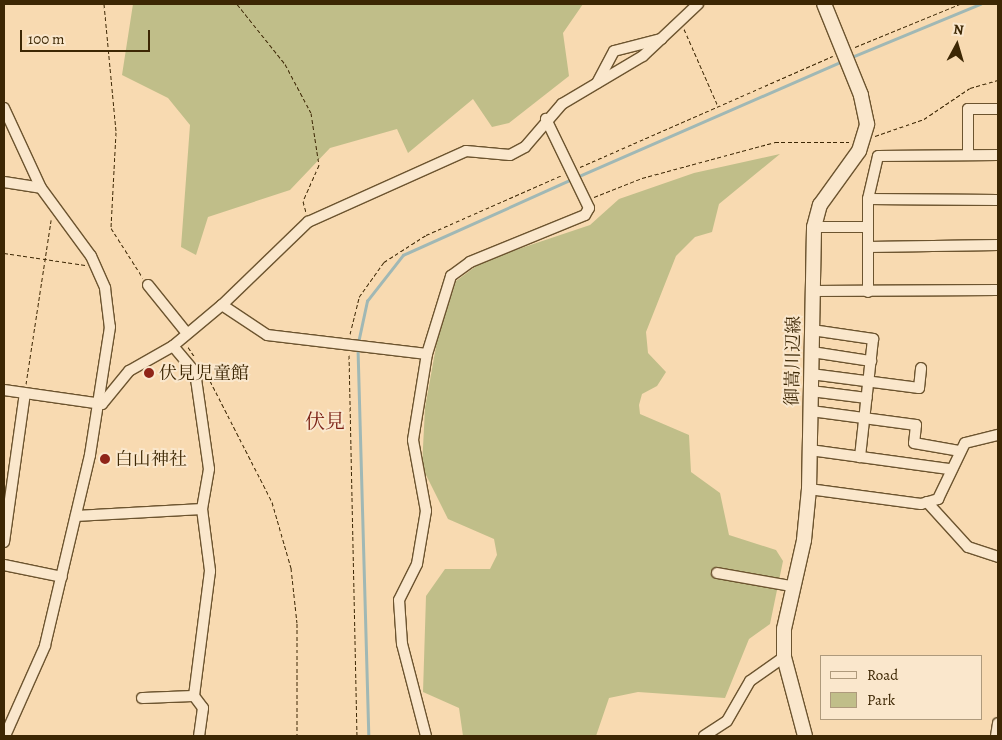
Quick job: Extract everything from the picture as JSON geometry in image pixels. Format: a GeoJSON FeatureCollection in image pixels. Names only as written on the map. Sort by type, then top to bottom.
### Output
{"type":"FeatureCollection","features":[{"type":"Feature","properties":{"kind":"main road","name":"御嵩川辺線"},"geometry":{"type":"LineString","coordinates":[[805,736],[784,657],[791,586],[804,540],[809,489],[814,227],[820,205],[863,140],[867,124],[846,56],[824,4]]}},
{"type":"Feature","properties":{"kind":"street"},"geometry":{"type":"LineString","coordinates":[[4,390],[102,404],[138,364],[173,346],[182,333],[222,305],[308,222],[466,152],[510,155],[525,147],[546,119],[562,104],[598,83],[662,39],[698,4]]}},
{"type":"Feature","properties":{"kind":"street"},"geometry":{"type":"LineString","coordinates":[[598,83],[614,51],[662,39]]}},
{"type":"Feature","properties":{"kind":"street"},"geometry":{"type":"LineString","coordinates":[[4,108],[41,188],[96,267],[105,288],[110,327],[76,516],[45,646],[5,736]]}},
{"type":"Feature","properties":{"kind":"street"},"geometry":{"type":"LineString","coordinates":[[968,155],[968,109],[998,109]]}},
{"type":"Feature","properties":{"kind":"street"},"geometry":{"type":"LineString","coordinates":[[426,736],[402,644],[399,600],[418,564],[426,511],[413,440],[427,354],[452,276],[470,262],[585,214],[586,200],[574,170],[546,119]]}},
{"type":"Feature","properties":{"kind":"street"},"geometry":{"type":"LineString","coordinates":[[868,292],[868,199],[878,156],[998,154]]}},
{"type":"Feature","properties":{"kind":"street"},"geometry":{"type":"LineString","coordinates":[[4,182],[41,188]]}},
{"type":"Feature","properties":{"kind":"street"},"geometry":{"type":"LineString","coordinates":[[868,199],[998,200]]}},
{"type":"Feature","properties":{"kind":"street"},"geometry":{"type":"LineString","coordinates":[[814,227],[868,226]]}},
{"type":"Feature","properties":{"kind":"street"},"geometry":{"type":"LineString","coordinates":[[868,247],[998,245]]}},
{"type":"Feature","properties":{"kind":"street"},"geometry":{"type":"LineString","coordinates":[[148,285],[182,333]]}},
{"type":"Feature","properties":{"kind":"street"},"geometry":{"type":"LineString","coordinates":[[813,291],[998,290]]}},
{"type":"Feature","properties":{"kind":"street"},"geometry":{"type":"LineString","coordinates":[[222,305],[267,335],[349,343],[427,354]]}},
{"type":"Feature","properties":{"kind":"street"},"geometry":{"type":"LineString","coordinates":[[812,330],[874,339],[860,457]]}},
{"type":"Feature","properties":{"kind":"street"},"geometry":{"type":"LineString","coordinates":[[173,346],[195,372],[204,411],[209,469],[202,509],[210,572],[194,696],[203,708],[199,736]]}},
{"type":"Feature","properties":{"kind":"street"},"geometry":{"type":"LineString","coordinates":[[812,352],[871,361]]}},
{"type":"Feature","properties":{"kind":"street"},"geometry":{"type":"LineString","coordinates":[[812,374],[919,388],[921,368]]}},
{"type":"Feature","properties":{"kind":"street"},"geometry":{"type":"LineString","coordinates":[[811,391],[867,398]]}},
{"type":"Feature","properties":{"kind":"street"},"geometry":{"type":"LineString","coordinates":[[4,542],[25,393]]}},
{"type":"Feature","properties":{"kind":"street"},"geometry":{"type":"LineString","coordinates":[[811,411],[916,425],[914,443],[960,450]]}},
{"type":"Feature","properties":{"kind":"street"},"geometry":{"type":"LineString","coordinates":[[809,489],[927,502],[938,499],[949,469],[965,443],[998,435]]}},
{"type":"Feature","properties":{"kind":"street"},"geometry":{"type":"LineString","coordinates":[[810,450],[949,469]]}},
{"type":"Feature","properties":{"kind":"street"},"geometry":{"type":"LineString","coordinates":[[927,502],[968,547],[998,557]]}},
{"type":"Feature","properties":{"kind":"street"},"geometry":{"type":"LineString","coordinates":[[76,516],[202,509]]}},
{"type":"Feature","properties":{"kind":"street"},"geometry":{"type":"LineString","coordinates":[[4,565],[62,576]]}},
{"type":"Feature","properties":{"kind":"street"},"geometry":{"type":"LineString","coordinates":[[717,573],[791,586]]}},
{"type":"Feature","properties":{"kind":"street"},"geometry":{"type":"LineString","coordinates":[[704,736],[727,721],[750,681],[784,657]]}},
{"type":"Feature","properties":{"kind":"street"},"geometry":{"type":"LineString","coordinates":[[142,698],[194,696]]}},
{"type":"Feature","properties":{"kind":"street"},"geometry":{"type":"LineString","coordinates":[[996,736],[998,723]]}},
{"type":"Feature","properties":{"kind":"path"},"geometry":{"type":"LineString","coordinates":[[104,4],[116,132],[111,228],[148,285]]}},
{"type":"Feature","properties":{"kind":"path"},"geometry":{"type":"LineString","coordinates":[[237,4],[285,64],[310,113],[319,165],[303,201],[308,222]]}},
{"type":"Feature","properties":{"kind":"path"},"geometry":{"type":"LineString","coordinates":[[357,736],[349,343],[359,297],[384,262],[426,235],[718,106],[846,56],[960,4]]}},
{"type":"Feature","properties":{"kind":"path"},"geometry":{"type":"LineString","coordinates":[[680,21],[718,106]]}},
{"type":"Feature","properties":{"kind":"path"},"geometry":{"type":"LineString","coordinates":[[586,200],[642,178],[775,142],[833,144],[863,140],[924,119],[970,88],[998,80]]}},
{"type":"Feature","properties":{"kind":"path"},"geometry":{"type":"LineString","coordinates":[[25,393],[54,207]]}},
{"type":"Feature","properties":{"kind":"path"},"geometry":{"type":"LineString","coordinates":[[4,253],[96,267]]}},
{"type":"Feature","properties":{"kind":"path"},"geometry":{"type":"LineString","coordinates":[[182,333],[215,385],[272,502],[294,596],[297,736]]}},
{"type":"Feature","properties":{"kind":"green space"},"geometry":{"type":"Polygon","coordinates":[[[133,4],[583,4],[563,33],[569,76],[509,123],[492,127],[473,99],[408,153],[397,129],[330,148],[290,190],[208,217],[196,255],[181,247],[190,125],[168,98],[122,75],[133,4]]]}},
{"type":"Feature","properties":{"kind":"green space"},"geometry":{"type":"Polygon","coordinates":[[[780,154],[719,204],[712,232],[695,237],[676,256],[646,332],[648,353],[666,372],[657,386],[642,394],[639,405],[640,414],[689,435],[691,472],[720,493],[729,535],[776,550],[783,561],[770,624],[749,639],[725,698],[638,692],[609,698],[596,736],[463,736],[459,708],[423,692],[426,596],[445,569],[490,569],[497,555],[494,539],[448,519],[422,467],[425,408],[437,341],[456,281],[483,261],[590,225],[619,199],[694,173],[780,154]]]}},
{"type":"Feature","properties":{"kind":"waterway"},"geometry":{"type":"LineString","coordinates":[[852,57],[980,4]]}},
{"type":"Feature","properties":{"kind":"waterway"},"geometry":{"type":"LineString","coordinates":[[577,177],[842,61]]}},
{"type":"Feature","properties":{"kind":"waterway"},"geometry":{"type":"LineString","coordinates":[[358,343],[367,301],[403,255],[572,179]]}},
{"type":"Feature","properties":{"kind":"waterway"},"geometry":{"type":"LineString","coordinates":[[358,348],[369,736]]}},
{"type":"Feature","properties":{"kind":"place","name":"伏見児童館"},"geometry":{"type":"Point","coordinates":[149,373]}},
{"type":"Feature","properties":{"kind":"place","name":"白山神社"},"geometry":{"type":"Point","coordinates":[105,459]}},
{"type":"Feature","properties":{"kind":"district","name":"伏見"},"geometry":{"type":"Point","coordinates":[325,421]}}]}
